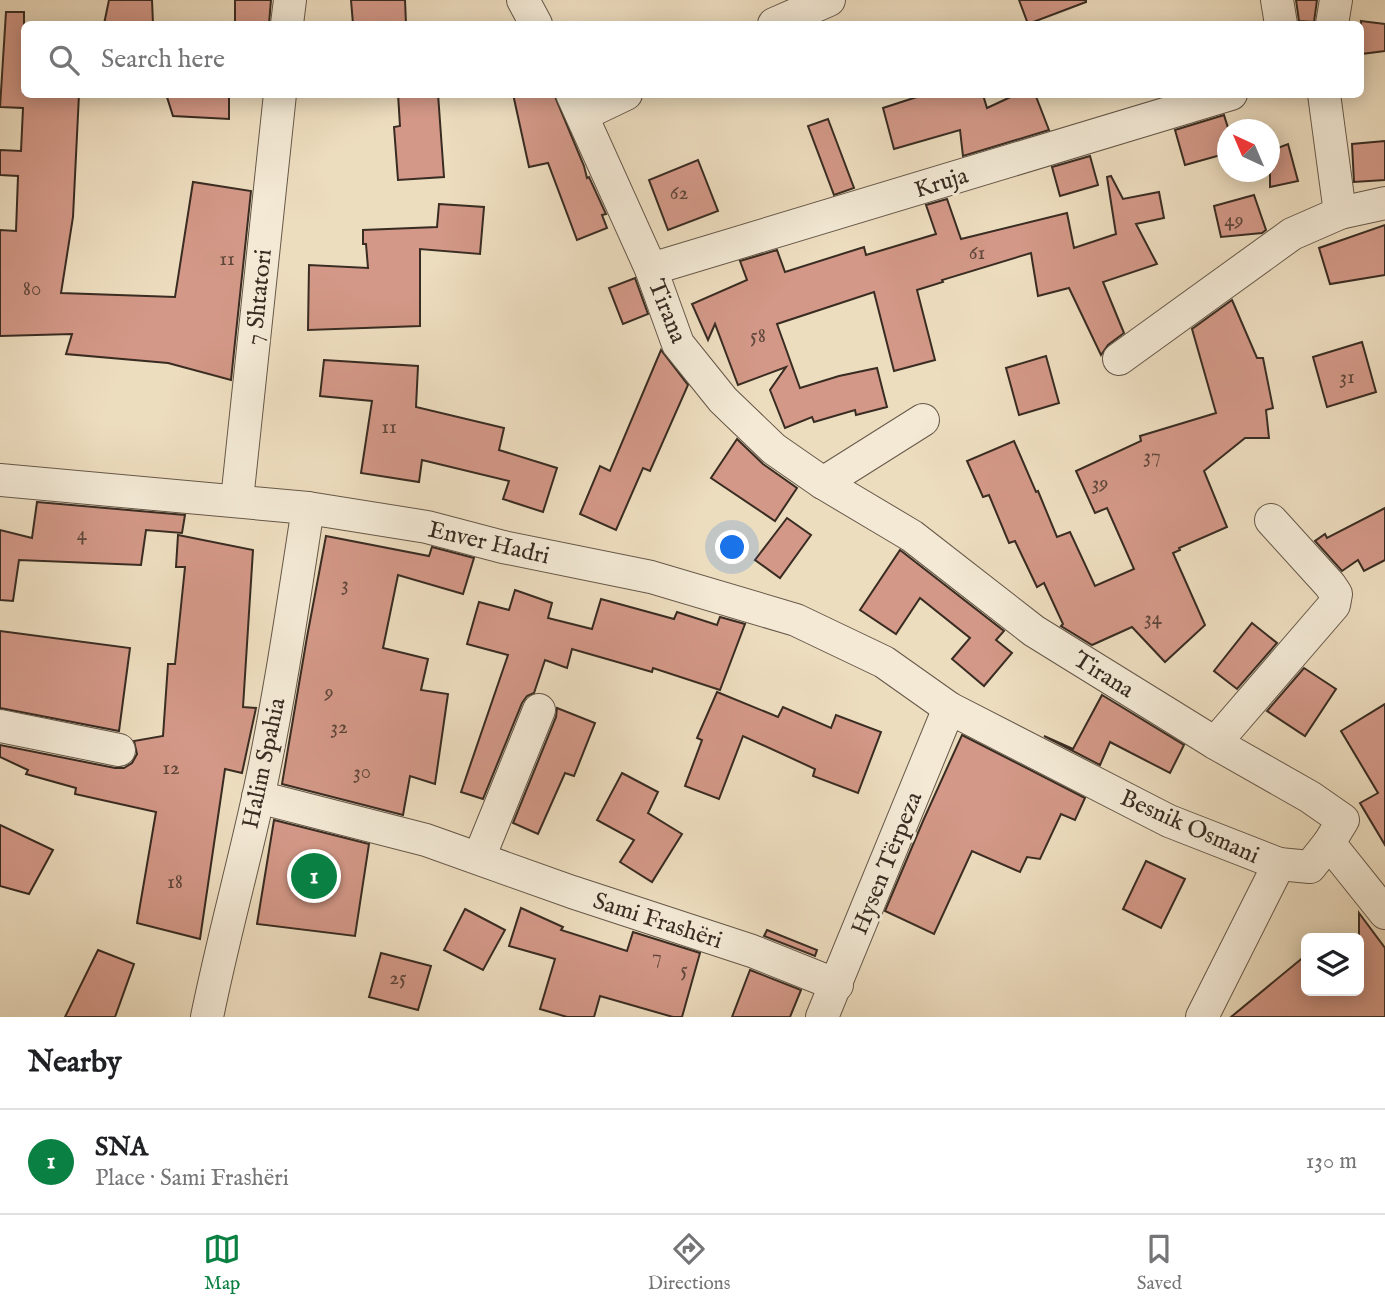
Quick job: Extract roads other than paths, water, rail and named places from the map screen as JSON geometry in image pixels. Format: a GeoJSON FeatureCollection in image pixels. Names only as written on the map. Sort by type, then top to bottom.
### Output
{"type":"FeatureCollection","features":[{"type":"Feature","properties":{"kind":"street"},"geometry":{"type":"LineString","coordinates":[[287,21],[290,0]]}},
{"type":"Feature","properties":{"kind":"street"},"geometry":{"type":"LineString","coordinates":[[523,0],[534,21]]}},
{"type":"Feature","properties":{"kind":"street"},"geometry":{"type":"LineString","coordinates":[[781,21],[829,0]]}},
{"type":"Feature","properties":{"kind":"street"},"geometry":{"type":"LineString","coordinates":[[1277,0],[1280,21]]}},
{"type":"Feature","properties":{"kind":"street"},"geometry":{"type":"LineString","coordinates":[[1332,21],[1336,0]]}},
{"type":"Feature","properties":{"kind":"street","name":"7 Shtatori"},"geometry":{"type":"LineString","coordinates":[[237,500],[280,98]]}},
{"type":"Feature","properties":{"kind":"street"},"geometry":{"type":"LineString","coordinates":[[577,105],[608,98]]}},
{"type":"Feature","properties":{"kind":"street","name":"Kruja"},"geometry":{"type":"LineString","coordinates":[[650,269],[1218,98]]}},
{"type":"Feature","properties":{"kind":"street"},"geometry":{"type":"LineString","coordinates":[[1325,98],[1340,213]]}},
{"type":"Feature","properties":{"kind":"street","name":"Tirana"},"geometry":{"type":"LineString","coordinates":[[577,105],[650,269],[678,344],[723,400],[765,441],[823,483],[912,536],[1034,631],[1215,743],[1310,797],[1343,820],[1329,843]]}},
{"type":"Feature","properties":{"kind":"street"},"geometry":{"type":"LineString","coordinates":[[1119,359],[1292,234],[1340,213],[1385,203]]}},
{"type":"Feature","properties":{"kind":"street"},"geometry":{"type":"LineString","coordinates":[[823,483],[923,420]]}},
{"type":"Feature","properties":{"kind":"street","name":"Enver Hadri"},"geometry":{"type":"LineString","coordinates":[[0,480],[308,508],[427,527],[503,547],[651,577],[796,620],[884,662],[948,708]]}},
{"type":"Feature","properties":{"kind":"street","name":"Halim Spahia"},"geometry":{"type":"LineString","coordinates":[[207,1017],[224,932],[258,797],[290,625],[308,508]]}},
{"type":"Feature","properties":{"kind":"street"},"geometry":{"type":"LineString","coordinates":[[1215,743],[1334,605],[1336,594],[1271,520]]}},
{"type":"Feature","properties":{"kind":"street","name":"Besnik Osmani"},"geometry":{"type":"LineString","coordinates":[[948,708],[1169,821],[1279,864],[1202,1017]]}},
{"type":"Feature","properties":{"kind":"street","name":"Hysen Tërpeza"},"geometry":{"type":"LineString","coordinates":[[822,1017],[948,708]]}},
{"type":"Feature","properties":{"kind":"street"},"geometry":{"type":"LineString","coordinates":[[479,858],[539,710]]}},
{"type":"Feature","properties":{"kind":"street"},"geometry":{"type":"LineString","coordinates":[[0,726],[119,750]]}},
{"type":"Feature","properties":{"kind":"street","name":"Sami Frashëri"},"geometry":{"type":"LineString","coordinates":[[258,797],[426,840],[572,892],[752,951],[837,985]]}},
{"type":"Feature","properties":{"kind":"street"},"geometry":{"type":"LineString","coordinates":[[1279,864],[1310,867],[1329,843],[1385,914]]}},
{"type":"Feature","properties":{"kind":"place","name":"SNA"},"geometry":{"type":"Point","coordinates":[314,876]}}]}
